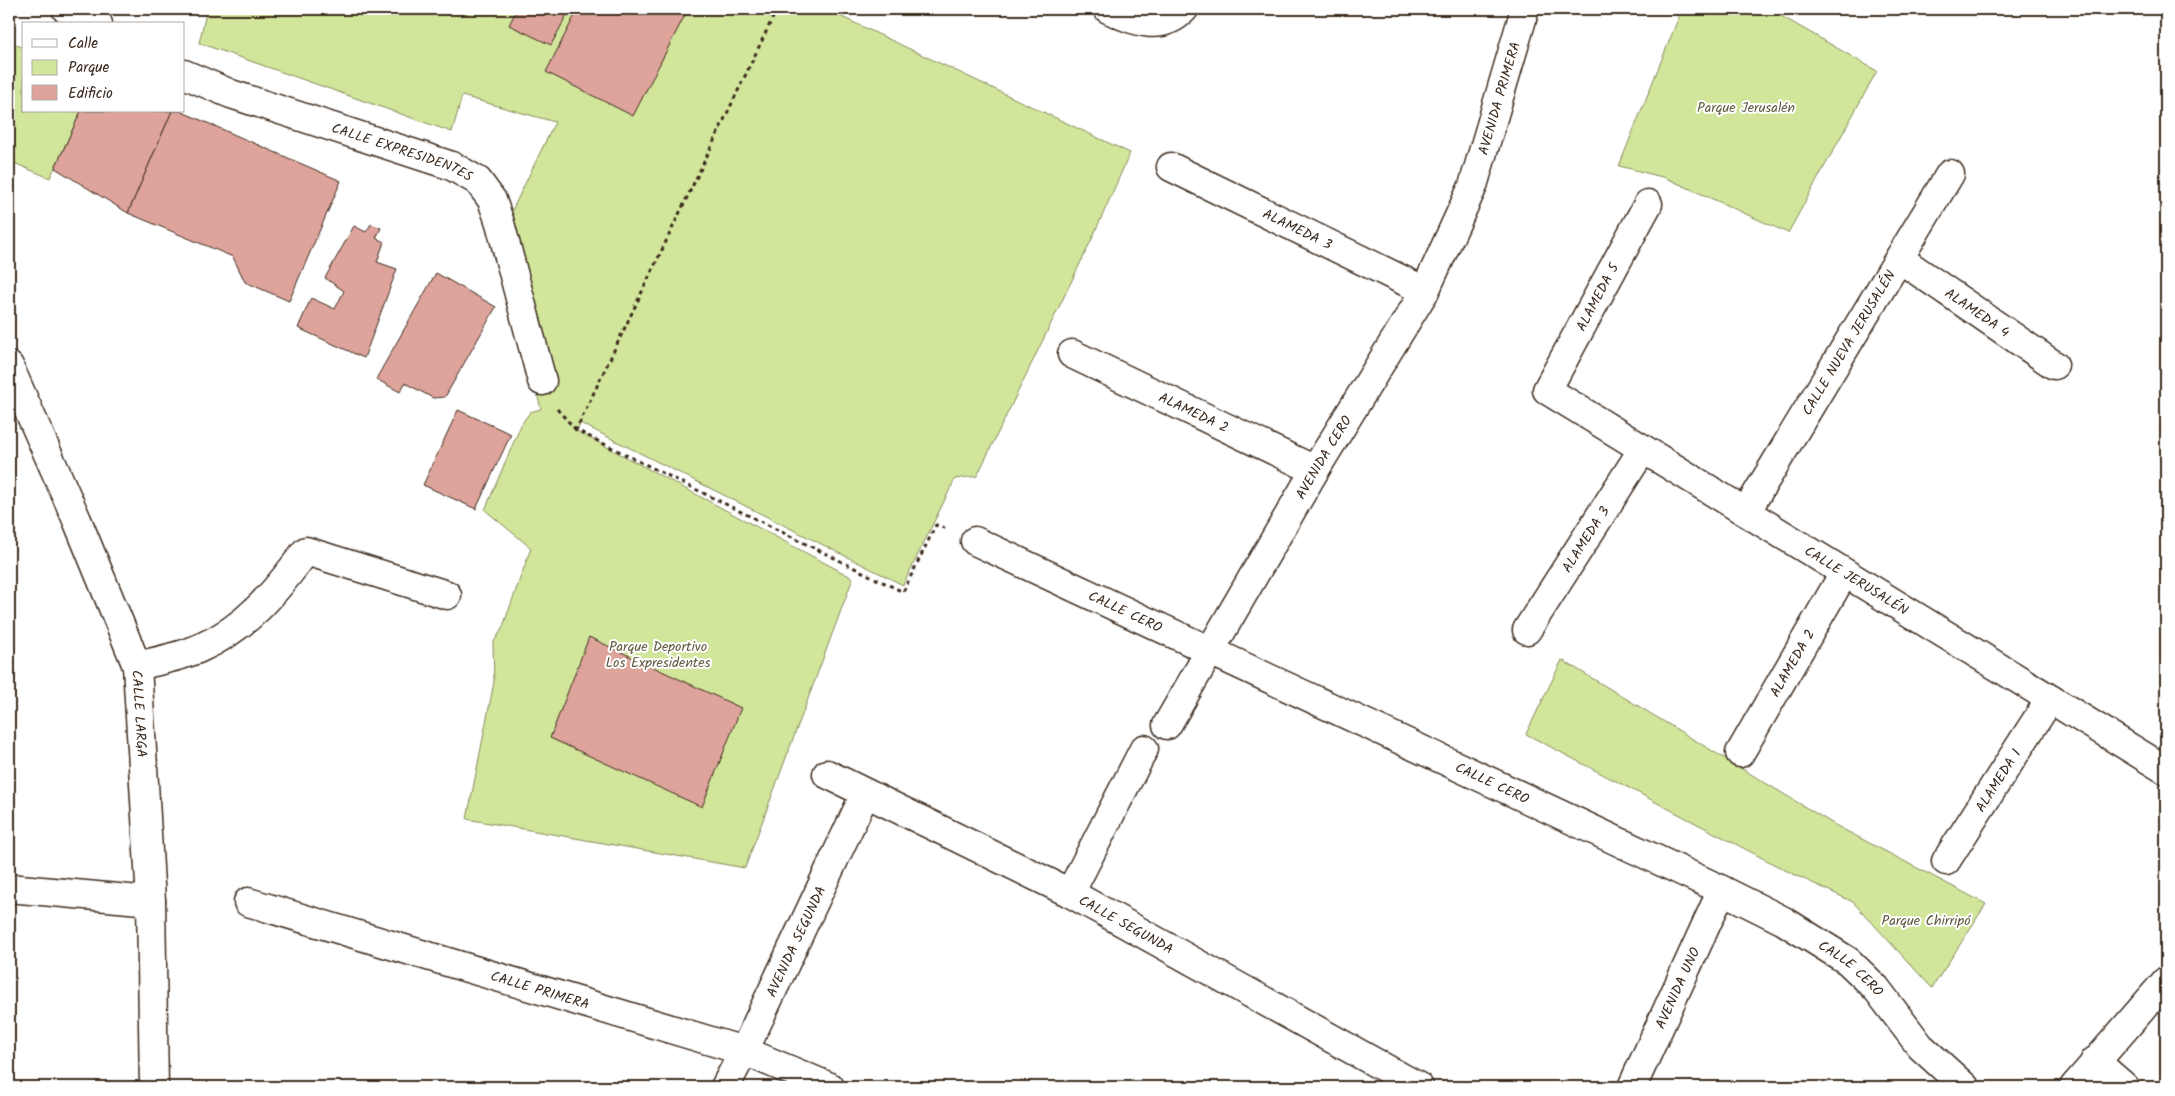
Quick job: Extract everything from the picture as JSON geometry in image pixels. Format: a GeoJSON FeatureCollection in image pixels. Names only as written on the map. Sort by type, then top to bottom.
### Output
{"type":"FeatureCollection","features":[{"type":"Feature","properties":{"kind":"street"},"geometry":{"type":"LineString","coordinates":[[66,9],[94,22]]}},
{"type":"Feature","properties":{"kind":"street"},"geometry":{"type":"LineString","coordinates":[[1108,9],[1137,21],[1150,24],[1175,15]]}},
{"type":"Feature","properties":{"kind":"street","name":"AVENIDA PRIMERA"},"geometry":{"type":"LineString","coordinates":[[1473,186],[1526,9]]}},
{"type":"Feature","properties":{"kind":"street","name":"CALLE EXPRESIDENTES"},"geometry":{"type":"LineString","coordinates":[[185,74],[231,94],[416,152],[452,166],[478,180],[492,200],[500,223],[542,381]]}},
{"type":"Feature","properties":{"kind":"street","name":"ALAMEDA 3"},"geometry":{"type":"LineString","coordinates":[[1171,167],[1425,291]]}},
{"type":"Feature","properties":{"kind":"street","name":"CALLE NUEVA JERUSALÉN"},"geometry":{"type":"LineString","coordinates":[[1746,512],[1950,174]]}},
{"type":"Feature","properties":{"kind":"street","name":"AVENIDA CERO"},"geometry":{"type":"LineString","coordinates":[[1167,725],[1315,470],[1425,291],[1473,186]]}},
{"type":"Feature","properties":{"kind":"street","name":"ALAMEDA 5"},"geometry":{"type":"LineString","coordinates":[[1547,390],[1648,204]]}},
{"type":"Feature","properties":{"kind":"street","name":"ALAMEDA 4"},"geometry":{"type":"LineString","coordinates":[[1900,259],[2054,365]]}},
{"type":"Feature","properties":{"kind":"street","name":"ALAMEDA 2"},"geometry":{"type":"LineString","coordinates":[[1072,354],[1315,470]]}},
{"type":"Feature","properties":{"kind":"street","name":"CALLE LARGA"},"geometry":{"type":"LineString","coordinates":[[9,366],[77,520],[137,666],[151,901],[154,1087]]}},
{"type":"Feature","properties":{"kind":"street","name":"CALLE JERUSALÉN"},"geometry":{"type":"LineString","coordinates":[[1547,390],[2166,770]]}},
{"type":"Feature","properties":{"kind":"street","name":"ALAMEDA 3"},"geometry":{"type":"LineString","coordinates":[[1527,630],[1644,449]]}},
{"type":"Feature","properties":{"kind":"street","name":"CALLE CERO"},"geometry":{"type":"LineString","coordinates":[[975,541],[1722,890],[1784,922],[1848,961],[1876,988],[1920,1046],[1965,1087]]}},
{"type":"Feature","properties":{"kind":"street"},"geometry":{"type":"LineString","coordinates":[[137,666],[199,649],[238,628],[270,599],[306,552],[447,595]]}},
{"type":"Feature","properties":{"kind":"street","name":"ALAMEDA 2"},"geometry":{"type":"LineString","coordinates":[[1740,753],[1844,573]]}},
{"type":"Feature","properties":{"kind":"street","name":"ALAMEDA 1"},"geometry":{"type":"LineString","coordinates":[[1946,861],[2050,699]]}},
{"type":"Feature","properties":{"kind":"street"},"geometry":{"type":"LineString","coordinates":[[1070,893],[1144,749]]}},
{"type":"Feature","properties":{"kind":"street","name":"CALLE SEGUNDA"},"geometry":{"type":"LineString","coordinates":[[827,774],[1070,893],[1419,1087]]}},
{"type":"Feature","properties":{"kind":"street","name":"AVENIDA SEGUNDA"},"geometry":{"type":"LineString","coordinates":[[725,1087],[744,1051],[866,794]]}},
{"type":"Feature","properties":{"kind":"street"},"geometry":{"type":"LineString","coordinates":[[9,888],[151,901]]}},
{"type":"Feature","properties":{"kind":"street","name":"AVENIDA UNO"},"geometry":{"type":"LineString","coordinates":[[1632,1087],[1722,890]]}},
{"type":"Feature","properties":{"kind":"street","name":"CALLE PRIMERA"},"geometry":{"type":"LineString","coordinates":[[248,902],[744,1051],[830,1087]]}},
{"type":"Feature","properties":{"kind":"street"},"geometry":{"type":"LineString","coordinates":[[2074,1087],[2166,981]]}},
{"type":"Feature","properties":{"kind":"street"},"geometry":{"type":"LineString","coordinates":[[2095,1061],[2125,1087]]}},
{"type":"Feature","properties":{"kind":"path"},"geometry":{"type":"LineString","coordinates":[[777,9],[576,430],[903,592],[936,525],[975,541]]}},
{"type":"Feature","properties":{"kind":"green space","name":"Parque Deportivo Los Expresidentes"},"geometry":{"type":"Polygon","coordinates":[[[207,9],[825,9],[1130,153],[1091,241],[977,476],[955,479],[903,585],[580,423],[577,431],[853,578],[745,868],[467,819],[494,682],[493,643],[502,629],[531,548],[485,510],[521,425],[530,412],[541,409],[503,262],[501,233],[555,122],[462,96],[452,132],[199,43],[207,9]]]}},
{"type":"Feature","properties":{"kind":"green space","name":"Parque Jerusalén"},"geometry":{"type":"Polygon","coordinates":[[[1682,9],[1769,9],[1877,71],[1788,233],[1666,178],[1619,166],[1682,9]]]}},
{"type":"Feature","properties":{"kind":"green space"},"geometry":{"type":"Polygon","coordinates":[[[9,42],[22,47],[22,112],[81,112],[50,178],[9,161],[9,42]]]}},
{"type":"Feature","properties":{"kind":"green space","name":"Parque Chirripó"},"geometry":{"type":"Polygon","coordinates":[[[1562,660],[1835,825],[1986,904],[1932,988],[1853,902],[1787,871],[1526,734],[1562,660]]]}},
{"type":"Feature","properties":{"kind":"building"},"geometry":{"type":"Polygon","coordinates":[[[517,9],[570,9],[551,45],[509,25],[517,9]]]}},
{"type":"Feature","properties":{"kind":"building"},"geometry":{"type":"Polygon","coordinates":[[[578,9],[688,9],[633,116],[546,72],[578,9]]]}},
{"type":"Feature","properties":{"kind":"building"},"geometry":{"type":"Polygon","coordinates":[[[81,112],[172,112],[128,213],[55,168],[81,112]]]}},
{"type":"Feature","properties":{"kind":"building"},"geometry":{"type":"Polygon","coordinates":[[[172,112],[182,112],[341,181],[289,301],[245,282],[233,257],[128,213],[172,112]]]}},
{"type":"Feature","properties":{"kind":"building"},"geometry":{"type":"Polygon","coordinates":[[[371,224],[381,228],[376,238],[384,242],[377,262],[397,269],[364,358],[298,328],[311,298],[335,309],[344,291],[325,278],[354,226],[366,232],[371,224]]]}},
{"type":"Feature","properties":{"kind":"building"},"geometry":{"type":"Polygon","coordinates":[[[436,273],[496,307],[445,397],[433,398],[405,383],[400,392],[376,379],[436,273]]]}},
{"type":"Feature","properties":{"kind":"building"},"geometry":{"type":"Polygon","coordinates":[[[458,410],[511,434],[476,509],[423,485],[458,410]]]}},
{"type":"Feature","properties":{"kind":"building"},"geometry":{"type":"Polygon","coordinates":[[[589,637],[741,708],[702,807],[550,738],[589,637]]]}}]}
